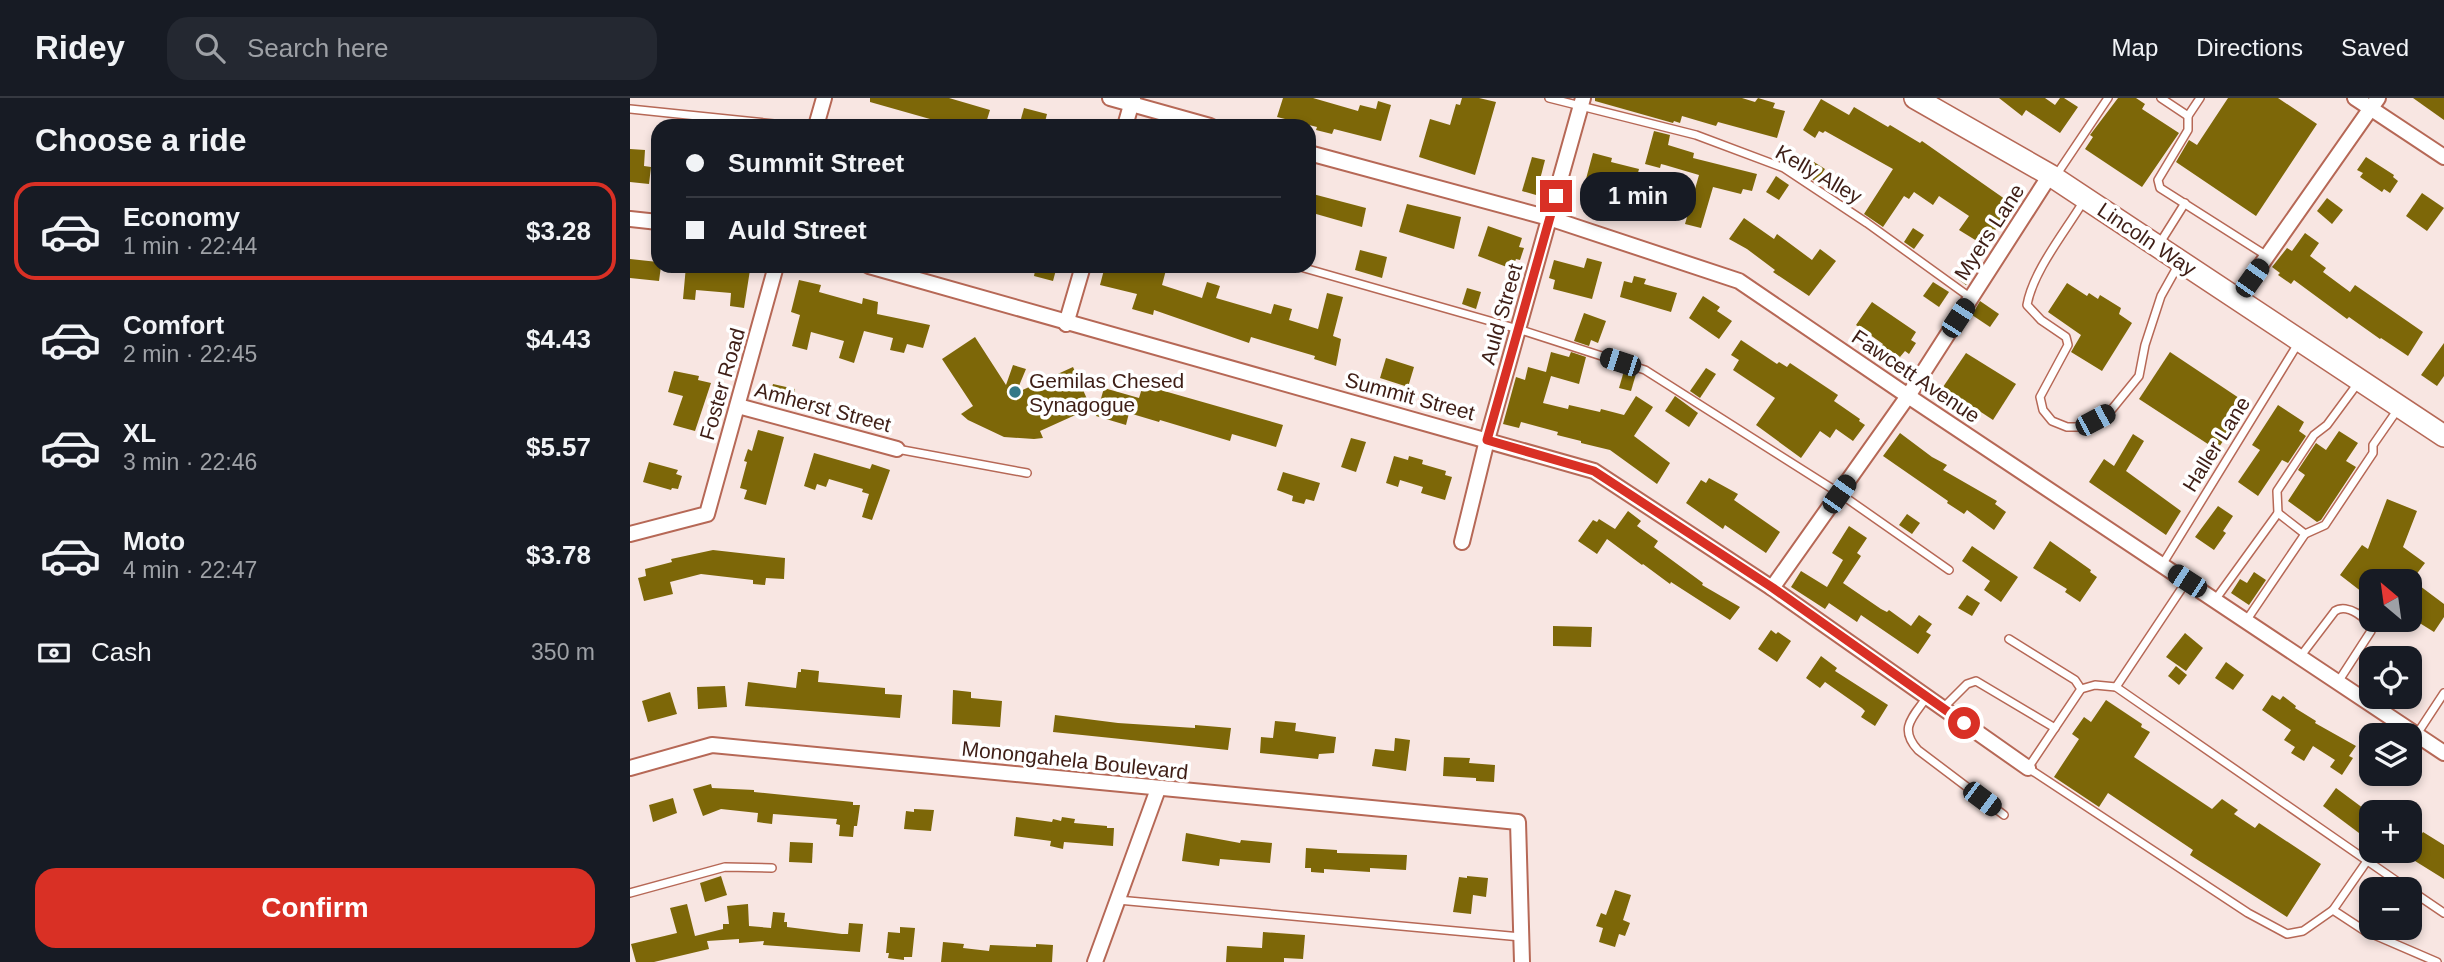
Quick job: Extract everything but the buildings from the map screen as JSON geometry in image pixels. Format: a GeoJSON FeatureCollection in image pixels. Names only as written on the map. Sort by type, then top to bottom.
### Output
{"type":"FeatureCollection","features":[{"type":"Feature","properties":{"kind":"main road","name":"Lincoln Way"},"geometry":{"type":"LineString","coordinates":[[1915,98],[2052,176],[2444,436]]}},
{"type":"Feature","properties":{"kind":"street"},"geometry":{"type":"LineString","coordinates":[[818,119],[824,98]]}},
{"type":"Feature","properties":{"kind":"street"},"geometry":{"type":"LineString","coordinates":[[1110,98],[1132,101],[1188,119]]}},
{"type":"Feature","properties":{"kind":"street"},"geometry":{"type":"LineString","coordinates":[[2355,98],[2374,103],[2444,158]]}},
{"type":"Feature","properties":{"kind":"street"},"geometry":{"type":"LineString","coordinates":[[1127,119],[1132,101]]}},
{"type":"Feature","properties":{"kind":"street","name":"Auld Street"},"geometry":{"type":"LineString","coordinates":[[1462,542],[1487,440],[1581,102]]}},
{"type":"Feature","properties":{"kind":"street"},"geometry":{"type":"LineString","coordinates":[[2237,299],[2374,103]]}},
{"type":"Feature","properties":{"kind":"street","name":"Fawcett Avenue"},"geometry":{"type":"LineString","coordinates":[[1316,155],[1549,218],[1739,281],[2400,723]]}},
{"type":"Feature","properties":{"kind":"street","name":"Myers Lane"},"geometry":{"type":"LineString","coordinates":[[1773,588],[1908,396],[2052,176]]}},
{"type":"Feature","properties":{"kind":"street"},"geometry":{"type":"LineString","coordinates":[[630,219],[651,221]]}},
{"type":"Feature","properties":{"kind":"street","name":"Foster Road"},"geometry":{"type":"LineString","coordinates":[[630,534],[707,514],[774,273]]}},
{"type":"Feature","properties":{"kind":"street","name":"Summit Street"},"geometry":{"type":"LineString","coordinates":[[893,273],[1594,471],[1773,588],[2028,768]]}},
{"type":"Feature","properties":{"kind":"street"},"geometry":{"type":"LineString","coordinates":[[1066,324],[1081,273]]}},
{"type":"Feature","properties":{"kind":"street","name":"Amherst Street"},"geometry":{"type":"LineString","coordinates":[[738,405],[897,449]]}},
{"type":"Feature","properties":{"kind":"street","name":"Fawcett Avenue"},"geometry":{"type":"LineString","coordinates":[[2422,738],[2444,753]]}},
{"type":"Feature","properties":{"kind":"street","name":"Monongahela Boulevard"},"geometry":{"type":"LineString","coordinates":[[630,768],[712,746],[1518,822],[1521,937]]}},
{"type":"Feature","properties":{"kind":"street"},"geometry":{"type":"LineString","coordinates":[[1095,962],[1158,789]]}},
{"type":"Feature","properties":{"kind":"street"},"geometry":{"type":"LineString","coordinates":[[1521,937],[1522,962]]}},
{"type":"Feature","properties":{"kind":"lane","name":"Kelly Alley"},"geometry":{"type":"LineString","coordinates":[[1549,98],[1581,102],[1696,135],[1784,168],[1867,222],[1971,298]]}},
{"type":"Feature","properties":{"kind":"lane"},"geometry":{"type":"LineString","coordinates":[[2052,176],[2108,98]]}},
{"type":"Feature","properties":{"kind":"lane"},"geometry":{"type":"LineString","coordinates":[[2161,98],[2188,116]]}},
{"type":"Feature","properties":{"kind":"lane"},"geometry":{"type":"LineString","coordinates":[[2200,98],[2188,116],[2188,130],[2158,180],[2160,188],[2267,256]]}},
{"type":"Feature","properties":{"kind":"lane"},"geometry":{"type":"LineString","coordinates":[[630,109],[726,119]]}},
{"type":"Feature","properties":{"kind":"lane"},"geometry":{"type":"LineString","coordinates":[[2085,198],[2044,265],[2028,297],[2027,305],[2031,312],[2066,337],[2068,345],[2040,397],[2043,410],[2052,421],[2067,427],[2082,427],[2108,414],[2139,376],[2161,296],[2180,261]]}},
{"type":"Feature","properties":{"kind":"lane"},"geometry":{"type":"LineString","coordinates":[[2158,247],[2185,203]]}},
{"type":"Feature","properties":{"kind":"lane"},"geometry":{"type":"LineString","coordinates":[[1316,271],[1518,329],[1645,370],[1839,494],[1949,570]]}},
{"type":"Feature","properties":{"kind":"lane","name":"Haller Lane"},"geometry":{"type":"LineString","coordinates":[[2162,565],[2300,340]]}},
{"type":"Feature","properties":{"kind":"lane"},"geometry":{"type":"LineString","coordinates":[[2215,600],[2278,513],[2277,491],[2314,435],[2327,425],[2360,381]]}},
{"type":"Feature","properties":{"kind":"lane"},"geometry":{"type":"LineString","coordinates":[[2246,621],[2305,534],[2325,525],[2373,453],[2372,445],[2399,406]]}},
{"type":"Feature","properties":{"kind":"lane"},"geometry":{"type":"LineString","coordinates":[[897,449],[1027,473]]}},
{"type":"Feature","properties":{"kind":"lane"},"geometry":{"type":"LineString","coordinates":[[2278,513],[2305,534]]}},
{"type":"Feature","properties":{"kind":"lane"},"geometry":{"type":"LineString","coordinates":[[2116,687],[2187,581]]}},
{"type":"Feature","properties":{"kind":"lane"},"geometry":{"type":"LineString","coordinates":[[2300,657],[2335,611],[2341,607],[2347,608],[2367,622],[2371,631],[2338,682]]}},
{"type":"Feature","properties":{"kind":"lane"},"geometry":{"type":"LineString","coordinates":[[2008,639],[2075,680],[2081,689]]}},
{"type":"Feature","properties":{"kind":"lane"},"geometry":{"type":"LineString","coordinates":[[1942,708],[1967,684],[1976,681],[2055,728]]}},
{"type":"Feature","properties":{"kind":"lane"},"geometry":{"type":"LineString","coordinates":[[2359,855],[2116,687],[2095,685],[2081,689],[2028,768],[2248,913],[2287,934],[2303,931],[2333,910],[2366,863]]}},
{"type":"Feature","properties":{"kind":"lane"},"geometry":{"type":"LineString","coordinates":[[2422,726],[2444,693]]}},
{"type":"Feature","properties":{"kind":"lane"},"geometry":{"type":"LineString","coordinates":[[1927,697],[1908,724],[1909,741],[2004,815]]}},
{"type":"Feature","properties":{"kind":"lane"},"geometry":{"type":"LineString","coordinates":[[2370,863],[2390,877]]}},
{"type":"Feature","properties":{"kind":"lane"},"geometry":{"type":"LineString","coordinates":[[630,893],[725,867],[772,868]]}},
{"type":"Feature","properties":{"kind":"lane"},"geometry":{"type":"LineString","coordinates":[[2422,898],[2444,912]]}},
{"type":"Feature","properties":{"kind":"lane"},"geometry":{"type":"LineString","coordinates":[[1118,900],[1521,937]]}},
{"type":"Feature","properties":{"kind":"lane"},"geometry":{"type":"LineString","coordinates":[[2333,910],[2365,931],[2437,962]]}},
{"type":"Feature","properties":{"kind":"place","name":"Gemilas Chesed Synagogue"},"geometry":{"type":"Point","coordinates":[1015,392]}},
{"type":"Feature","properties":{"kind":"route"},"geometry":{"type":"LineString","coordinates":[[1556,196],[1487,440],[1594,471],[1773,588],[1964,723]]}}]}
